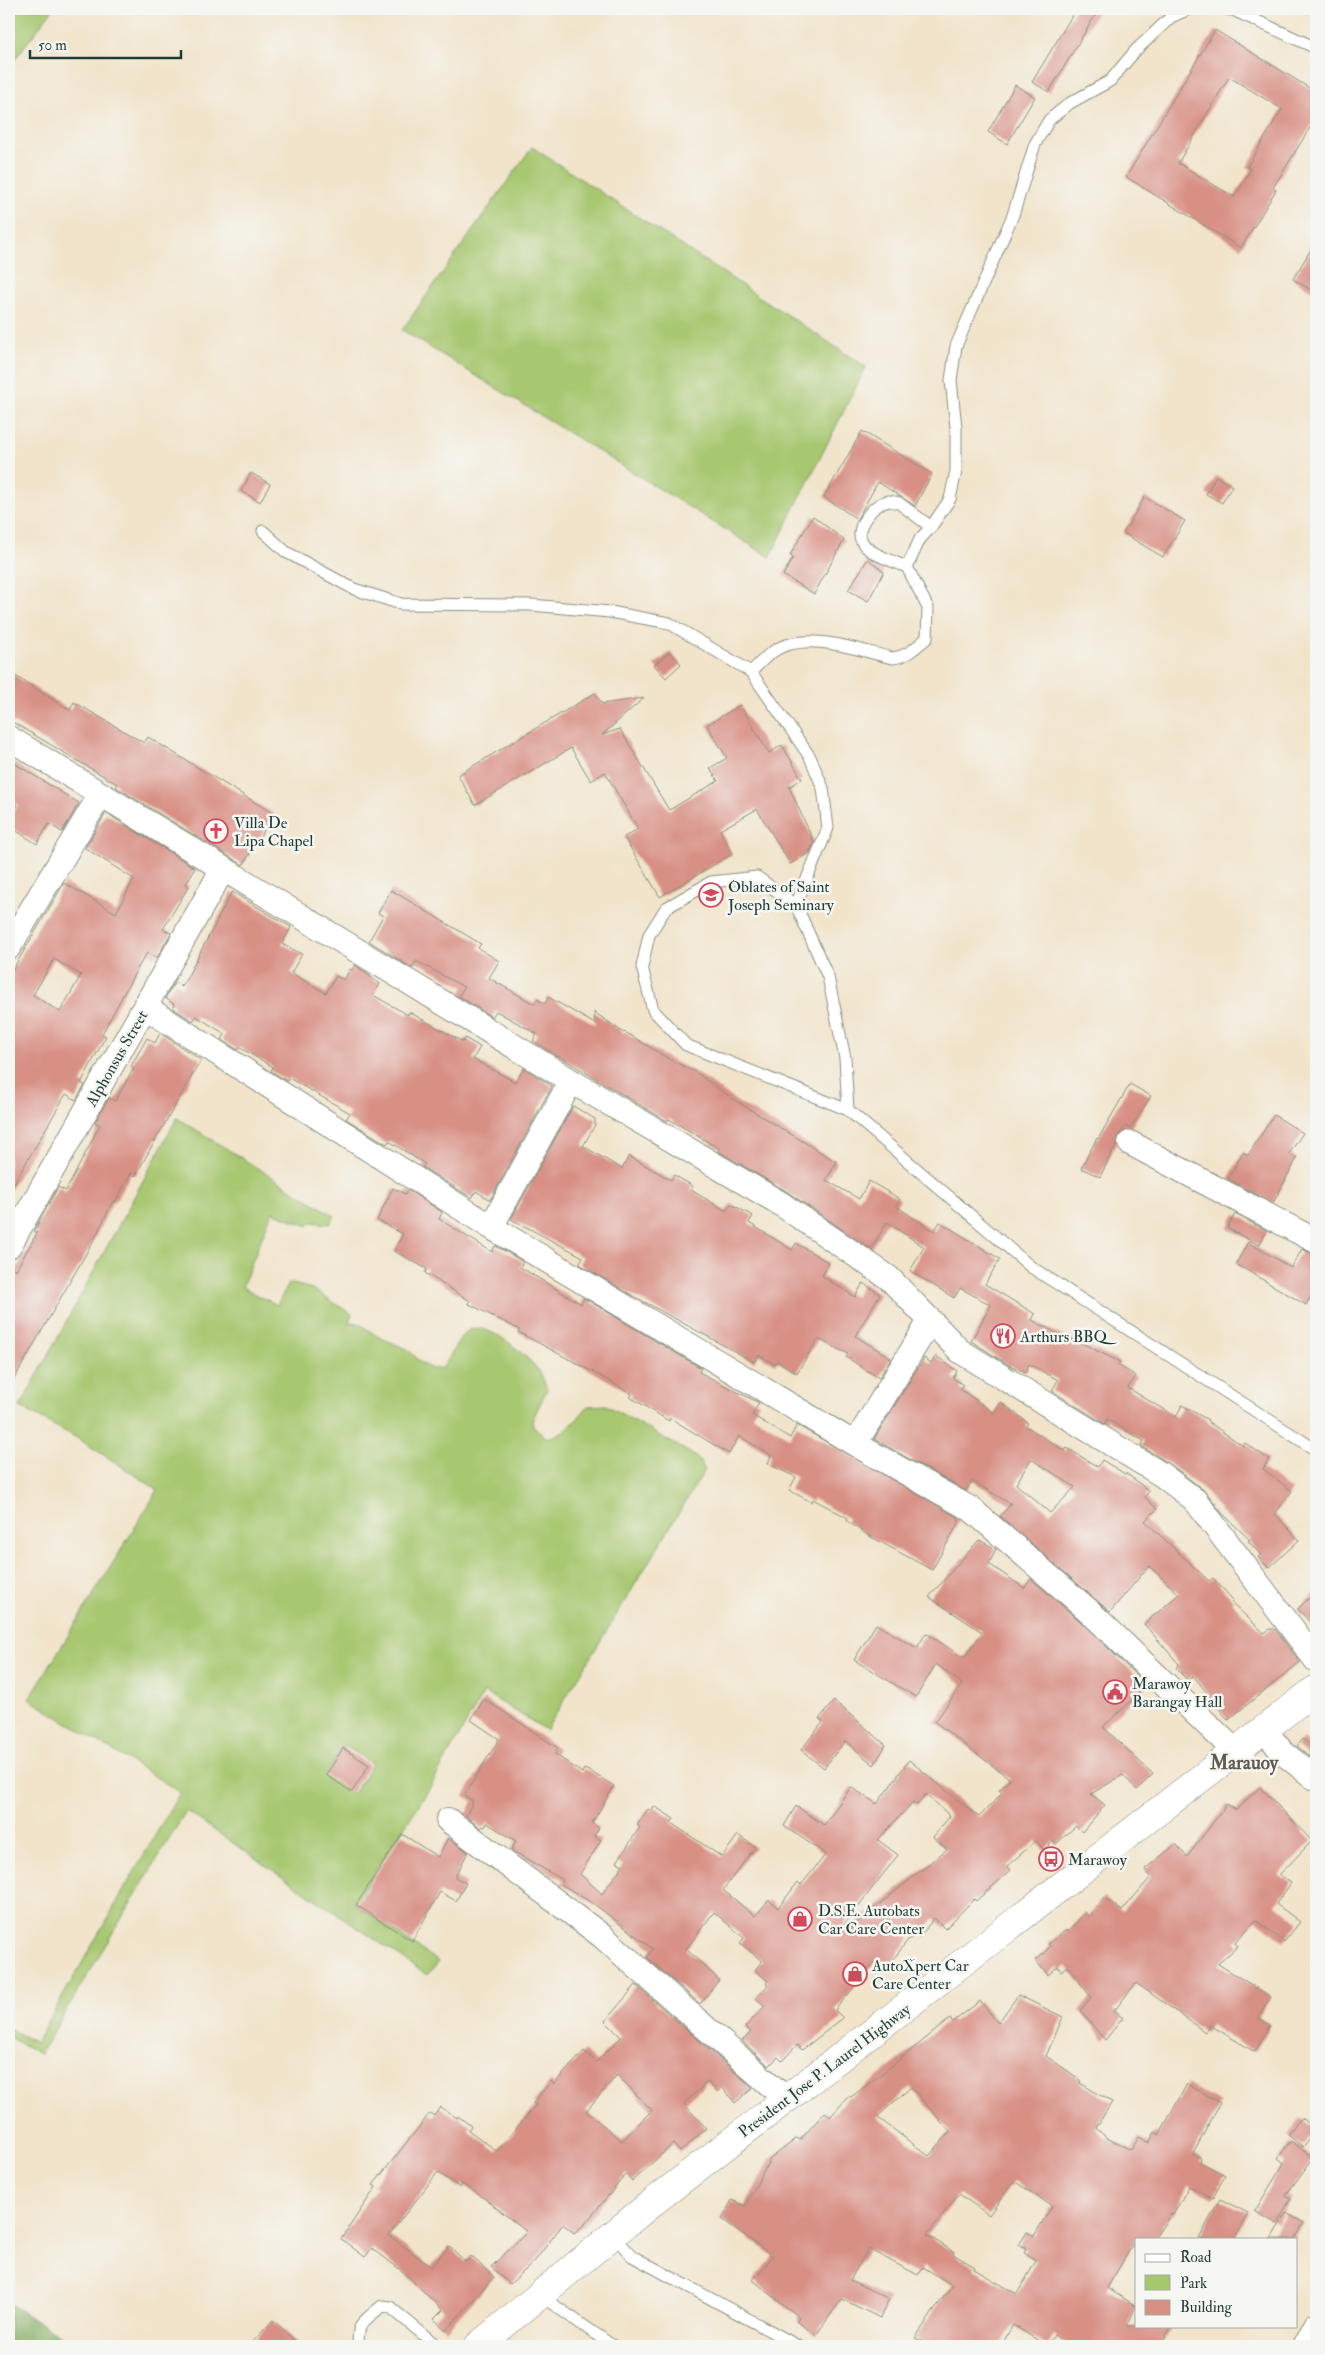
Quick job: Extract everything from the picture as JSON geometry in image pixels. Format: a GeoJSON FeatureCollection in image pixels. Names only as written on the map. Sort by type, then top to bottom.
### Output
{"type":"FeatureCollection","features":[{"type":"Feature","properties":{"kind":"main road","name":"President Jose P. Laurel Highway"},"geometry":{"type":"LineString","coordinates":[[478,2346],[613,2235],[786,2099],[1316,1689]]}},
{"type":"Feature","properties":{"kind":"street"},"geometry":{"type":"LineString","coordinates":[[9,738],[570,1081],[778,1202],[889,1278],[960,1351],[1162,1475],[1195,1500],[1316,1660]]}},
{"type":"Feature","properties":{"kind":"street"},"geometry":{"type":"LineString","coordinates":[[9,948],[101,794]]}},
{"type":"Feature","properties":{"kind":"street","name":"Alphonsus Street"},"geometry":{"type":"LineString","coordinates":[[9,1246],[223,869]]}},
{"type":"Feature","properties":{"kind":"street"},"geometry":{"type":"LineString","coordinates":[[145,1006],[491,1227],[855,1444],[971,1509],[1088,1610],[1236,1752]]}},
{"type":"Feature","properties":{"kind":"street"},"geometry":{"type":"LineString","coordinates":[[491,1227],[570,1081]]}},
{"type":"Feature","properties":{"kind":"street"},"geometry":{"type":"LineString","coordinates":[[1130,1143],[1316,1241]]}},
{"type":"Feature","properties":{"kind":"street"},"geometry":{"type":"LineString","coordinates":[[855,1444],[930,1321]]}},
{"type":"Feature","properties":{"kind":"street"},"geometry":{"type":"LineString","coordinates":[[1265,1730],[1282,1752],[1316,1779]]}},
{"type":"Feature","properties":{"kind":"street"},"geometry":{"type":"LineString","coordinates":[[448,1820],[602,1936],[786,2099]]}},
{"type":"Feature","properties":{"kind":"street"},"geometry":{"type":"LineString","coordinates":[[1305,2346],[1316,2325]]}},
{"type":"Feature","properties":{"kind":"lane"},"geometry":{"type":"LineString","coordinates":[[907,567],[920,539],[931,527],[950,499],[956,471],[956,426],[951,380],[956,346],[1013,215],[1035,144],[1049,120],[1070,103],[1110,81],[1136,50],[1171,17],[1188,9]]}},
{"type":"Feature","properties":{"kind":"lane"},"geometry":{"type":"LineString","coordinates":[[1225,9],[1234,10],[1316,48]]}},
{"type":"Feature","properties":{"kind":"lane"},"geometry":{"type":"LineString","coordinates":[[751,672],[772,652],[785,645],[814,641],[892,658],[902,657],[910,652],[927,638],[928,608],[907,567],[872,552],[862,543],[860,529],[866,518],[880,503],[889,501],[899,503],[931,527]]}},
{"type":"Feature","properties":{"kind":"lane"},"geometry":{"type":"LineString","coordinates":[[263,531],[286,552],[346,584],[401,604],[531,605],[627,615],[669,623],[751,672],[810,757],[823,788],[828,828],[796,905]]}},
{"type":"Feature","properties":{"kind":"lane"},"geometry":{"type":"LineString","coordinates":[[848,1110],[846,1058],[828,977],[796,905],[757,877],[711,882],[666,908],[648,935],[642,967],[653,1010],[686,1045],[848,1110],[1031,1267],[1316,1450]]}},
{"type":"Feature","properties":{"kind":"lane"},"geometry":{"type":"LineString","coordinates":[[613,2235],[632,2256],[798,2346]]}},
{"type":"Feature","properties":{"kind":"lane"},"geometry":{"type":"LineString","coordinates":[[539,2295],[613,2346]]}},
{"type":"Feature","properties":{"kind":"lane"},"geometry":{"type":"LineString","coordinates":[[359,2346],[357,2335],[360,2324],[382,2306],[390,2307],[437,2346]]}},
{"type":"Feature","properties":{"kind":"green space"},"geometry":{"type":"Polygon","coordinates":[[[9,9],[53,9],[9,67],[9,9]]]}},
{"type":"Feature","properties":{"kind":"green space"},"geometry":{"type":"Polygon","coordinates":[[[532,147],[866,367],[770,557],[402,330],[532,147]]]}},
{"type":"Feature","properties":{"kind":"green space"},"geometry":{"type":"Polygon","coordinates":[[[177,1118],[335,1216],[330,1224],[312,1222],[308,1226],[272,1212],[242,1287],[277,1305],[289,1283],[312,1289],[352,1314],[349,1322],[358,1323],[377,1336],[409,1350],[421,1363],[432,1369],[442,1368],[460,1338],[469,1330],[477,1328],[486,1330],[507,1341],[526,1357],[540,1373],[547,1389],[532,1421],[533,1426],[547,1438],[565,1430],[588,1406],[606,1405],[698,1459],[705,1470],[546,1730],[484,1692],[426,1794],[354,1904],[439,1962],[427,1975],[186,1811],[40,2054],[9,2037],[9,2028],[36,2043],[180,1792],[29,1699],[158,1490],[79,1439],[20,1407],[177,1118]],[[344,1745],[324,1776],[353,1794],[372,1764],[344,1745]]]}},
{"type":"Feature","properties":{"kind":"green space"},"geometry":{"type":"Polygon","coordinates":[[[9,2303],[76,2346],[9,2346],[9,2303]]]}},
{"type":"Feature","properties":{"kind":"building"},"geometry":{"type":"Polygon","coordinates":[[[1076,9],[1099,9],[1049,92],[1032,82],[1076,9]]]}},
{"type":"Feature","properties":{"kind":"building"},"geometry":{"type":"Polygon","coordinates":[[[1215,30],[1316,92],[1316,118],[1273,188],[1276,190],[1241,248],[1126,177],[1215,30]],[[1229,77],[1178,163],[1234,197],[1251,169],[1247,167],[1282,109],[1229,77]]]}},
{"type":"Feature","properties":{"kind":"building"},"geometry":{"type":"Polygon","coordinates":[[[1015,85],[1035,97],[1007,144],[988,132],[1015,85]]]}},
{"type":"Feature","properties":{"kind":"building"},"geometry":{"type":"Polygon","coordinates":[[[1316,241],[1316,293],[1293,279],[1316,241]]]}},
{"type":"Feature","properties":{"kind":"building"},"geometry":{"type":"Polygon","coordinates":[[[862,431],[932,474],[915,506],[878,482],[857,519],[824,497],[862,431]]]}},
{"type":"Feature","properties":{"kind":"building"},"geometry":{"type":"Polygon","coordinates":[[[251,473],[270,484],[260,502],[241,491],[251,473]]]}},
{"type":"Feature","properties":{"kind":"building"},"geometry":{"type":"Polygon","coordinates":[[[1216,476],[1232,486],[1222,503],[1206,494],[1216,476]]]}},
{"type":"Feature","properties":{"kind":"building"},"geometry":{"type":"Polygon","coordinates":[[[1145,497],[1185,521],[1163,557],[1123,533],[1145,497]]]}},
{"type":"Feature","properties":{"kind":"building"},"geometry":{"type":"Polygon","coordinates":[[[813,516],[844,540],[814,594],[783,575],[793,558],[790,555],[813,516]]]}},
{"type":"Feature","properties":{"kind":"building"},"geometry":{"type":"Polygon","coordinates":[[[868,559],[884,572],[868,601],[848,590],[868,559]]]}},
{"type":"Feature","properties":{"kind":"building"},"geometry":{"type":"Polygon","coordinates":[[[670,652],[681,664],[666,678],[654,665],[670,652]]]}},
{"type":"Feature","properties":{"kind":"building"},"geometry":{"type":"Polygon","coordinates":[[[9,672],[70,710],[74,702],[144,743],[148,737],[274,814],[243,865],[116,787],[117,784],[9,720],[9,672]]]}},
{"type":"Feature","properties":{"kind":"building"},"geometry":{"type":"Polygon","coordinates":[[[595,693],[602,704],[644,698],[602,735],[620,729],[669,810],[718,781],[710,768],[727,758],[707,725],[740,705],[769,753],[782,745],[802,779],[789,787],[814,842],[809,853],[790,864],[757,809],[720,830],[732,854],[660,897],[624,837],[638,829],[605,772],[591,781],[571,748],[475,805],[458,775],[595,693]]]}},
{"type":"Feature","properties":{"kind":"building"},"geometry":{"type":"Polygon","coordinates":[[[9,760],[79,803],[62,832],[49,824],[37,844],[9,826],[9,819],[18,805],[9,800],[9,760]]]}},
{"type":"Feature","properties":{"kind":"building"},"geometry":{"type":"Polygon","coordinates":[[[106,813],[195,868],[186,884],[189,886],[163,929],[171,933],[157,958],[147,953],[137,969],[102,1034],[106,1036],[81,1083],[85,1085],[76,1100],[66,1094],[9,1192],[9,976],[64,883],[116,913],[134,879],[85,848],[106,813]],[[54,959],[33,995],[60,1012],[81,975],[54,959]]]}},
{"type":"Feature","properties":{"kind":"building"},"geometry":{"type":"Polygon","coordinates":[[[391,890],[481,944],[478,948],[499,961],[489,978],[534,1004],[537,999],[545,1004],[548,997],[595,1024],[594,1012],[624,1033],[695,1072],[736,1101],[837,1162],[826,1180],[859,1199],[869,1181],[900,1199],[896,1206],[934,1231],[940,1222],[1000,1259],[985,1284],[1035,1314],[1032,1320],[1072,1341],[1073,1339],[1120,1362],[1118,1365],[1136,1376],[1128,1388],[1176,1417],[1182,1405],[1208,1420],[1243,1446],[1245,1443],[1269,1459],[1263,1469],[1292,1491],[1275,1514],[1299,1540],[1269,1568],[1258,1557],[1261,1555],[1248,1541],[1250,1540],[1222,1513],[1206,1492],[1170,1464],[1141,1446],[1144,1441],[1107,1419],[1105,1424],[1052,1391],[1058,1380],[1029,1364],[1026,1372],[1009,1365],[971,1341],[991,1305],[960,1288],[954,1298],[910,1271],[924,1247],[887,1222],[871,1249],[786,1191],[718,1151],[720,1149],[669,1119],[667,1121],[533,1041],[537,1034],[496,1011],[492,1017],[459,996],[464,987],[416,961],[412,968],[369,941],[383,916],[378,913],[391,890]]]}},
{"type":"Feature","properties":{"kind":"building"},"geometry":{"type":"Polygon","coordinates":[[[232,892],[291,927],[282,944],[302,954],[291,973],[326,993],[336,976],[344,980],[350,969],[352,970],[355,965],[380,984],[373,995],[408,1015],[409,1012],[463,1042],[465,1038],[480,1047],[473,1059],[515,1082],[524,1068],[552,1086],[490,1200],[476,1191],[472,1198],[422,1167],[425,1164],[389,1141],[387,1144],[346,1119],[350,1113],[289,1078],[287,1081],[271,1071],[273,1067],[239,1047],[238,1050],[222,1040],[225,1034],[196,1016],[193,1021],[174,1009],[174,1004],[165,998],[175,982],[182,987],[232,892]]]}},
{"type":"Feature","properties":{"kind":"building"},"geometry":{"type":"Polygon","coordinates":[[[160,1033],[201,1060],[135,1176],[131,1173],[115,1202],[113,1201],[95,1238],[9,1388],[9,1266],[16,1270],[37,1233],[34,1231],[58,1187],[66,1191],[100,1125],[95,1122],[109,1098],[115,1101],[134,1068],[131,1066],[147,1038],[155,1043],[160,1033]]]}},
{"type":"Feature","properties":{"kind":"building"},"geometry":{"type":"Polygon","coordinates":[[[1130,1084],[1151,1096],[1130,1129],[1126,1126],[1118,1136],[1100,1177],[1081,1168],[1130,1084]]]}},
{"type":"Feature","properties":{"kind":"building"},"geometry":{"type":"Polygon","coordinates":[[[573,1106],[595,1119],[595,1125],[583,1146],[622,1169],[629,1156],[671,1180],[674,1175],[693,1186],[691,1190],[726,1211],[731,1204],[753,1216],[749,1223],[792,1250],[796,1243],[829,1263],[822,1276],[855,1297],[863,1283],[880,1294],[855,1336],[891,1358],[879,1378],[846,1357],[848,1354],[818,1339],[797,1373],[777,1361],[775,1364],[759,1355],[754,1362],[579,1264],[583,1257],[511,1219],[573,1106]]]}},
{"type":"Feature","properties":{"kind":"building"},"geometry":{"type":"Polygon","coordinates":[[[1274,1115],[1303,1133],[1289,1154],[1297,1158],[1273,1203],[1228,1179],[1243,1152],[1248,1155],[1274,1115]]]}},
{"type":"Feature","properties":{"kind":"building"},"geometry":{"type":"Polygon","coordinates":[[[393,1188],[405,1194],[408,1190],[442,1212],[439,1219],[492,1252],[495,1246],[505,1251],[523,1262],[520,1267],[581,1304],[584,1298],[701,1368],[699,1372],[759,1403],[752,1415],[790,1438],[797,1425],[959,1518],[959,1522],[932,1570],[866,1534],[847,1521],[848,1518],[813,1499],[811,1502],[789,1490],[796,1477],[768,1464],[771,1455],[739,1436],[729,1454],[670,1418],[669,1421],[630,1397],[632,1394],[518,1332],[520,1330],[469,1304],[470,1301],[425,1273],[427,1269],[394,1251],[403,1234],[377,1220],[393,1188]]]}},
{"type":"Feature","properties":{"kind":"building"},"geometry":{"type":"Polygon","coordinates":[[[1235,1214],[1267,1231],[1259,1245],[1227,1228],[1235,1214]]]}},
{"type":"Feature","properties":{"kind":"building"},"geometry":{"type":"Polygon","coordinates":[[[1248,1242],[1291,1268],[1302,1249],[1316,1255],[1316,1300],[1311,1296],[1306,1305],[1236,1264],[1248,1242]]]}},
{"type":"Feature","properties":{"kind":"building"},"geometry":{"type":"Polygon","coordinates":[[[936,1356],[957,1371],[953,1378],[963,1385],[960,1389],[994,1413],[1001,1402],[1028,1423],[1026,1426],[1065,1451],[1067,1448],[1098,1467],[1102,1460],[1126,1473],[1149,1491],[1145,1497],[1157,1509],[1145,1521],[1209,1581],[1213,1578],[1233,1600],[1231,1602],[1264,1633],[1270,1629],[1275,1629],[1300,1662],[1228,1720],[1193,1675],[1188,1681],[1176,1668],[1179,1664],[1144,1624],[1179,1594],[1149,1566],[1110,1612],[1000,1516],[1011,1504],[972,1481],[966,1491],[874,1439],[924,1358],[931,1363],[936,1356]],[[1031,1459],[1016,1484],[1050,1513],[1075,1487],[1031,1459]]]}},
{"type":"Feature","properties":{"kind":"building"},"geometry":{"type":"Polygon","coordinates":[[[979,1540],[996,1549],[989,1564],[1024,1588],[1031,1579],[1079,1620],[1147,1686],[1103,1727],[1153,1774],[1137,1790],[1123,1775],[1091,1794],[1105,1805],[1082,1832],[1076,1826],[1056,1844],[1053,1841],[1044,1850],[1036,1841],[1007,1866],[1011,1870],[976,1901],[974,1899],[945,1929],[934,1918],[918,1939],[913,1934],[911,1936],[885,1970],[875,1962],[835,2010],[843,2018],[802,2050],[797,2045],[782,2061],[778,2057],[769,2066],[742,2041],[751,2032],[745,2027],[765,2006],[756,1998],[768,1985],[766,1983],[768,1981],[755,1970],[762,1961],[740,1943],[744,1938],[714,1912],[686,1949],[719,1980],[700,2004],[647,1957],[653,1949],[594,1904],[561,1884],[563,1880],[511,1850],[516,1841],[487,1823],[485,1827],[481,1828],[466,1816],[473,1801],[464,1796],[499,1739],[471,1720],[484,1699],[558,1748],[555,1754],[582,1773],[584,1769],[614,1786],[592,1823],[599,1828],[594,1836],[601,1840],[580,1874],[602,1894],[623,1865],[617,1862],[640,1827],[637,1825],[648,1809],[651,1811],[654,1806],[674,1819],[671,1823],[722,1857],[738,1835],[755,1847],[723,1890],[755,1916],[769,1900],[778,1908],[798,1882],[801,1885],[826,1854],[784,1826],[796,1806],[824,1825],[851,1787],[877,1804],[909,1760],[979,1817],[1002,1793],[999,1790],[1010,1779],[935,1722],[962,1684],[936,1664],[916,1697],[854,1660],[876,1624],[917,1648],[926,1633],[964,1658],[982,1632],[929,1597],[979,1540]],[[926,1794],[917,1805],[913,1802],[878,1840],[898,1855],[843,1926],[847,1931],[947,1849],[933,1837],[950,1816],[926,1794]]]}},
{"type":"Feature","properties":{"kind":"building"},"geometry":{"type":"Polygon","coordinates":[[[1316,1591],[1316,1629],[1298,1609],[1316,1591]]]}},
{"type":"Feature","properties":{"kind":"building"},"geometry":{"type":"Polygon","coordinates":[[[834,1701],[886,1745],[874,1765],[845,1741],[824,1768],[801,1750],[823,1722],[819,1719],[834,1701]]]}},
{"type":"Feature","properties":{"kind":"building"},"geometry":{"type":"Polygon","coordinates":[[[1303,1739],[1316,1750],[1316,1762],[1297,1746],[1303,1739]]]}},
{"type":"Feature","properties":{"kind":"building"},"geometry":{"type":"Polygon","coordinates":[[[343,1748],[369,1765],[352,1792],[326,1775],[343,1748]]]}},
{"type":"Feature","properties":{"kind":"building"},"geometry":{"type":"Polygon","coordinates":[[[1260,1787],[1312,1841],[1279,1875],[1291,1883],[1276,1904],[1300,1922],[1284,1942],[1256,1920],[1235,1942],[1238,1946],[1218,1964],[1271,1997],[1258,2018],[1270,2025],[1255,2052],[1210,2025],[1205,2032],[1136,1983],[1114,2011],[1123,2018],[1105,2040],[1080,2011],[1091,1997],[1067,1966],[1061,1971],[1058,1966],[1048,1975],[1035,1960],[1046,1951],[1050,1946],[1048,1944],[1066,1930],[1068,1932],[1085,1912],[1089,1917],[1104,1897],[1122,1911],[1151,1877],[1145,1869],[1176,1844],[1187,1857],[1227,1804],[1236,1810],[1260,1787]]]}},
{"type":"Feature","properties":{"kind":"building"},"geometry":{"type":"Polygon","coordinates":[[[402,1834],[438,1857],[448,1838],[468,1852],[455,1877],[466,1883],[456,1901],[440,1892],[412,1941],[356,1905],[402,1834]]]}},
{"type":"Feature","properties":{"kind":"building"},"geometry":{"type":"Polygon","coordinates":[[[636,1985],[753,2088],[735,2103],[722,2087],[718,2092],[707,2082],[684,2104],[706,2128],[680,2152],[673,2144],[632,2181],[626,2174],[585,2224],[574,2233],[563,2224],[534,2262],[510,2284],[491,2267],[527,2232],[484,2198],[462,2184],[460,2188],[438,2172],[389,2235],[431,2267],[449,2246],[466,2262],[471,2256],[494,2277],[446,2330],[434,2319],[443,2310],[402,2271],[372,2248],[365,2257],[341,2239],[376,2187],[373,2185],[430,2113],[434,2116],[440,2107],[457,2118],[458,2116],[471,2126],[468,2130],[497,2151],[536,2105],[533,2103],[551,2081],[554,2084],[584,2051],[596,2062],[621,2037],[605,2021],[636,1985]],[[617,2075],[586,2111],[622,2141],[652,2110],[617,2075]]]}},
{"type":"Feature","properties":{"kind":"building"},"geometry":{"type":"Polygon","coordinates":[[[1018,1995],[1063,2017],[1046,2056],[1081,2080],[1080,2083],[1112,2102],[1096,2128],[1107,2138],[1131,2150],[1139,2137],[1149,2143],[1155,2132],[1159,2135],[1187,2084],[1220,2103],[1193,2154],[1201,2158],[1200,2162],[1225,2175],[1213,2198],[1189,2186],[1173,2215],[1171,2214],[1155,2238],[1135,2238],[1107,2288],[1135,2305],[1127,2326],[1135,2326],[1135,2328],[1171,2328],[1160,2346],[1070,2346],[1054,2335],[1047,2346],[1013,2325],[1001,2346],[919,2346],[922,2341],[915,2338],[952,2285],[923,2267],[918,2275],[868,2249],[850,2280],[889,2299],[880,2318],[842,2299],[816,2335],[796,2321],[799,2317],[753,2280],[773,2256],[722,2219],[732,2200],[745,2206],[770,2159],[797,2138],[800,2140],[825,2112],[830,2117],[849,2096],[851,2097],[880,2075],[950,2019],[953,2022],[980,2001],[998,2023],[1018,1995]],[[911,2087],[877,2117],[929,2156],[950,2132],[911,2087]],[[1014,2181],[989,2215],[959,2194],[927,2235],[975,2267],[974,2269],[1017,2294],[1036,2261],[1024,2253],[1026,2249],[1019,2245],[1027,2232],[1034,2236],[1052,2206],[1014,2181]]]}},
{"type":"Feature","properties":{"kind":"building"},"geometry":{"type":"Polygon","coordinates":[[[1301,2118],[1316,2130],[1303,2147],[1288,2135],[1301,2118]]]}},
{"type":"Feature","properties":{"kind":"building"},"geometry":{"type":"Polygon","coordinates":[[[1291,2141],[1313,2158],[1286,2195],[1291,2198],[1277,2224],[1255,2211],[1284,2163],[1278,2158],[1291,2141]]]}},
{"type":"Feature","properties":{"kind":"building"},"geometry":{"type":"Polygon","coordinates":[[[1220,2199],[1248,2213],[1235,2238],[1200,2238],[1220,2199]]]}},
{"type":"Feature","properties":{"kind":"building"},"geometry":{"type":"Polygon","coordinates":[[[1286,2213],[1304,2223],[1295,2238],[1272,2238],[1286,2213]]]}},
{"type":"Feature","properties":{"kind":"building"},"geometry":{"type":"Polygon","coordinates":[[[273,2320],[301,2346],[249,2346],[273,2320]]]}},
{"type":"Feature","properties":{"kind":"place","name":"Villa De Lipa Chapel"},"geometry":{"type":"Point","coordinates":[216,831]}},
{"type":"Feature","properties":{"kind":"place","name":"Oblates of Saint Joseph Seminary"},"geometry":{"type":"Point","coordinates":[711,895]}},
{"type":"Feature","properties":{"kind":"place","name":"Arthurs BBQ"},"geometry":{"type":"Point","coordinates":[1003,1336]}},
{"type":"Feature","properties":{"kind":"place","name":"Marawoy Barangay Hall"},"geometry":{"type":"Point","coordinates":[1115,1692]}},
{"type":"Feature","properties":{"kind":"place","name":"Marawoy"},"geometry":{"type":"Point","coordinates":[1051,1859]}},
{"type":"Feature","properties":{"kind":"place","name":"D.S.E. Autobats Car Care Center"},"geometry":{"type":"Point","coordinates":[800,1919]}},
{"type":"Feature","properties":{"kind":"place","name":"AutoXpert Car Care Center"},"geometry":{"type":"Point","coordinates":[855,1974]}},
{"type":"Feature","properties":{"kind":"district","name":"Marauoy"},"geometry":{"type":"Point","coordinates":[1244,1762]}}]}
